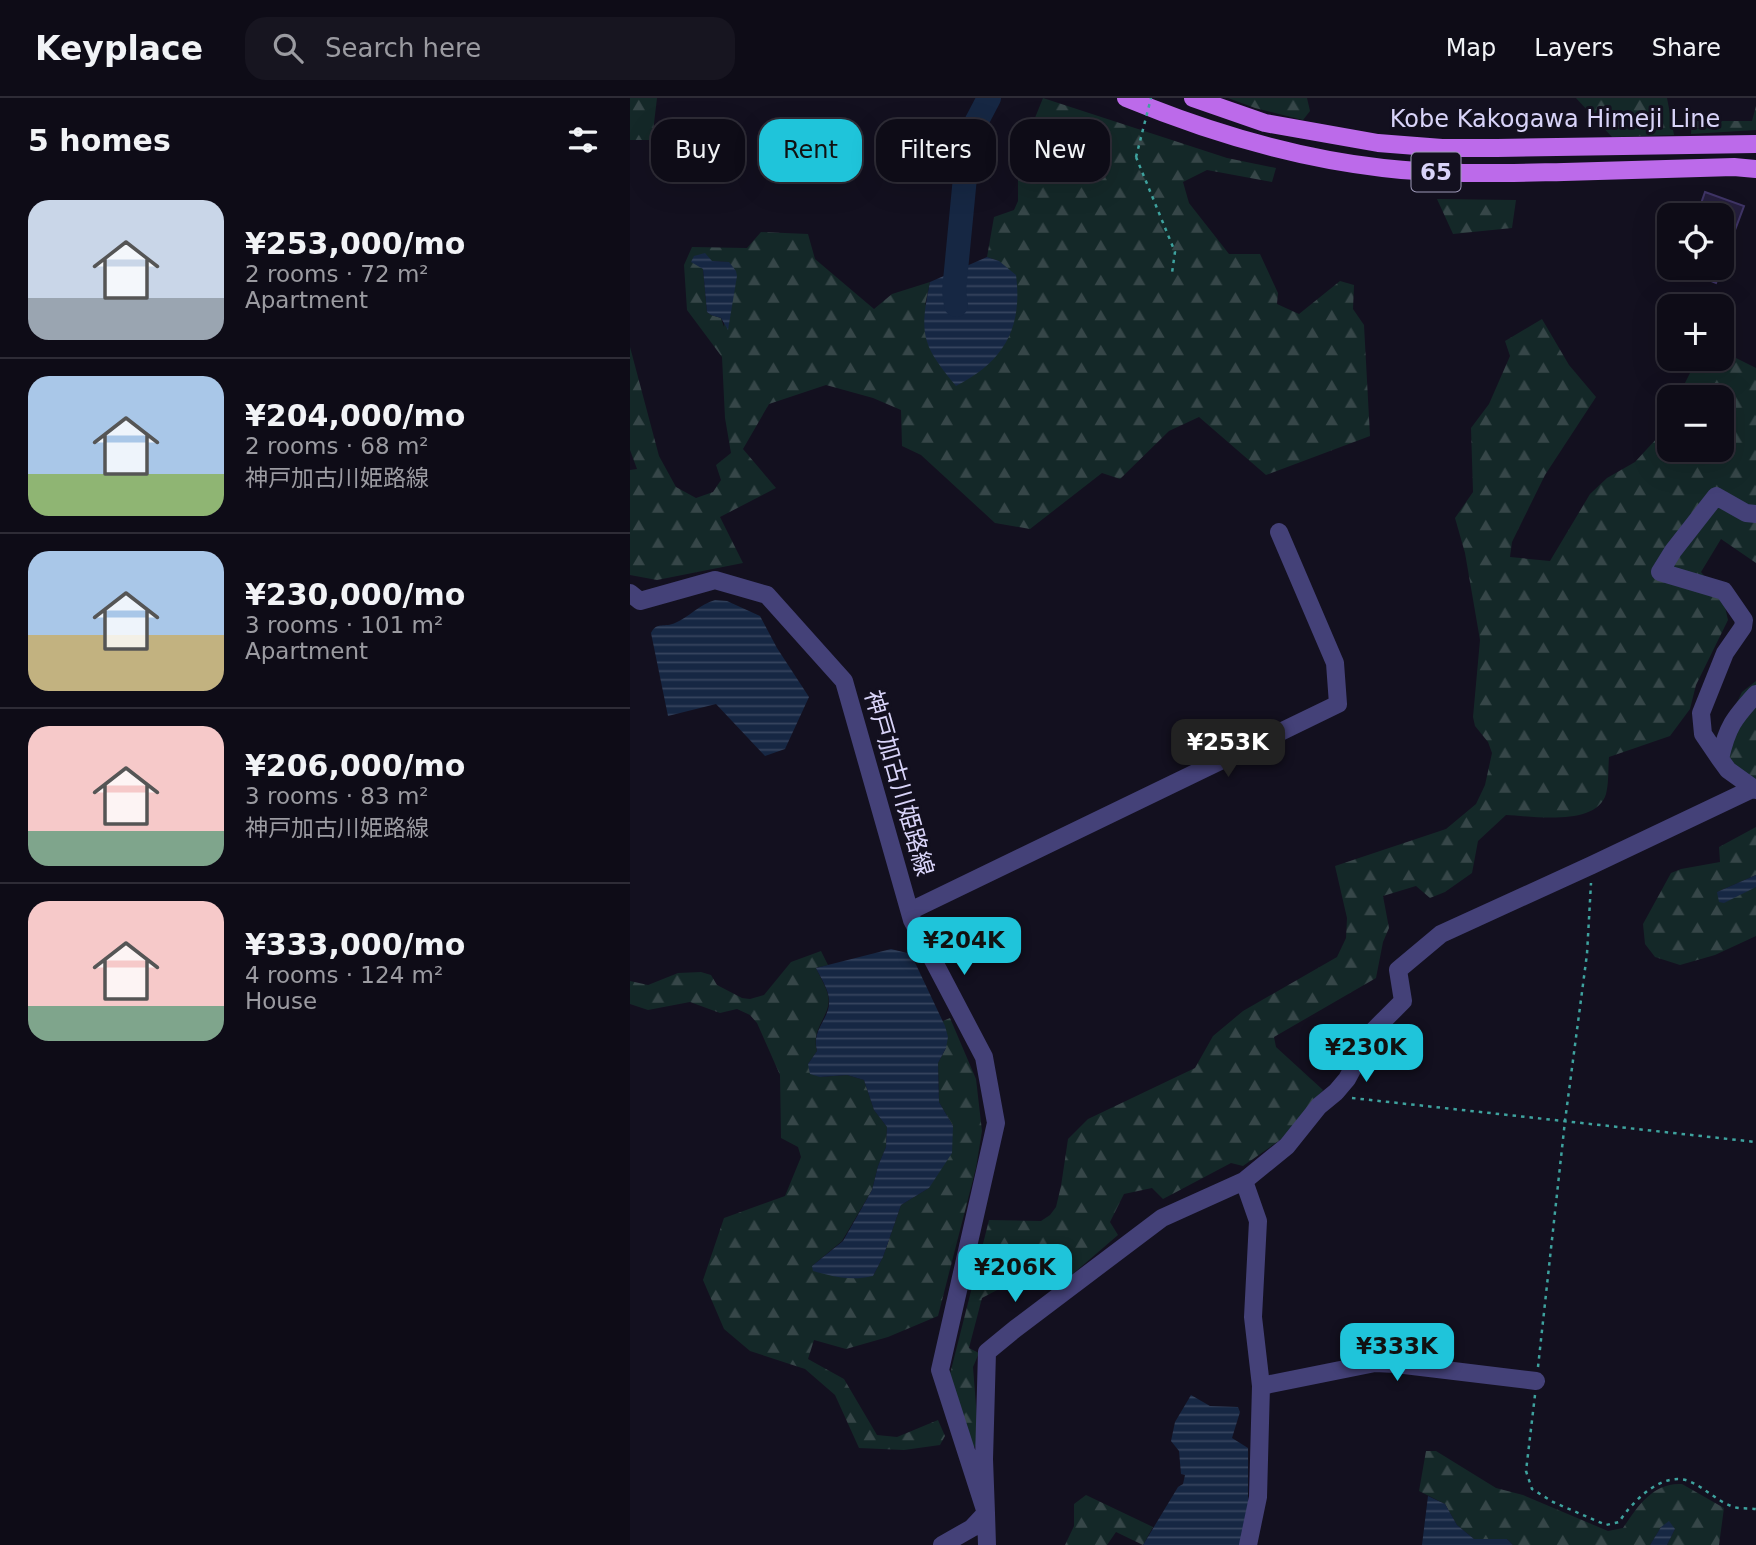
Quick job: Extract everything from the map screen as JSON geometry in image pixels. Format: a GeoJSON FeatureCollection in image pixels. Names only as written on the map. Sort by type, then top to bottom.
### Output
{"type":"FeatureCollection","features":[{"type":"Feature","properties":{"kind":"main road","name":"Kobe Kakogawa Himeji Line"},"geometry":{"type":"LineString","coordinates":[[1126,98],[1168,115],[1247,140],[1327,160],[1384,168],[1473,174],[1734,167],[1756,169]]}},
{"type":"Feature","properties":{"kind":"main road","name":"Kobe Kakogawa Himeji Line"},"geometry":{"type":"LineString","coordinates":[[1193,98],[1265,123],[1378,143],[1483,148],[1756,144]]}},
{"type":"Feature","properties":{"kind":"street"},"geometry":{"type":"LineString","coordinates":[[942,1545],[972,1528],[986,1513],[987,1352],[1162,1218],[1244,1181],[1287,1146],[1319,1107],[1347,1079],[1373,1031],[1403,1001],[1398,970],[1441,934],[1754,790],[1728,770],[1720,759],[1703,734],[1701,713],[1725,653],[1743,627],[1744,620],[1724,591],[1660,572],[1716,496],[1746,513],[1756,514]]}},
{"type":"Feature","properties":{"kind":"street"},"geometry":{"type":"LineString","coordinates":[[910,911],[1338,704],[1335,663],[1279,532]]}},
{"type":"Feature","properties":{"kind":"street","name":"神戸加古川姫路線"},"geometry":{"type":"LineString","coordinates":[[630,593],[640,601],[715,580],[767,595],[844,681],[912,920],[984,1057],[996,1124],[940,1370],[986,1513],[987,1545]]}},
{"type":"Feature","properties":{"kind":"street"},"geometry":{"type":"LineString","coordinates":[[1720,759],[1726,732],[1738,713],[1756,694]]}},
{"type":"Feature","properties":{"kind":"street"},"geometry":{"type":"LineString","coordinates":[[1244,1181],[1258,1221],[1252,1317],[1261,1386],[1258,1497],[1248,1545]]}},
{"type":"Feature","properties":{"kind":"street"},"geometry":{"type":"LineString","coordinates":[[1261,1386],[1375,1363],[1536,1381]]}},
{"type":"Feature","properties":{"kind":"path"},"geometry":{"type":"LineString","coordinates":[[1151,98],[1136,158],[1175,252],[1172,273]]}},
{"type":"Feature","properties":{"kind":"path"},"geometry":{"type":"LineString","coordinates":[[1592,865],[1587,954],[1565,1121],[1526,1471],[1532,1489],[1553,1502],[1606,1525],[1619,1522],[1645,1491],[1667,1481],[1688,1480],[1733,1507],[1756,1509]]}},
{"type":"Feature","properties":{"kind":"path"},"geometry":{"type":"LineString","coordinates":[[1336,1092],[1358,1100],[1756,1142]]}},
{"type":"Feature","properties":{"kind":"green space"},"geometry":{"type":"Polygon","coordinates":[[[630,98],[657,98],[654,119],[651,119],[651,140],[630,140],[630,98]]]}},
{"type":"Feature","properties":{"kind":"green space"},"geometry":{"type":"Polygon","coordinates":[[[1043,98],[1107,119],[1035,119],[1043,98]]]}},
{"type":"Feature","properties":{"kind":"green space"},"geometry":{"type":"Polygon","coordinates":[[[1228,98],[1307,98],[1310,111],[1303,120],[1228,98]]]}},
{"type":"Feature","properties":{"kind":"green space"},"geometry":{"type":"Polygon","coordinates":[[[1576,98],[1667,98],[1674,135],[1612,137],[1576,98]]]}},
{"type":"Feature","properties":{"kind":"green space"},"geometry":{"type":"Polygon","coordinates":[[[1756,106],[1756,130],[1691,134],[1692,121],[1752,121],[1756,106]]]}},
{"type":"Feature","properties":{"kind":"green space"},"geometry":{"type":"Polygon","coordinates":[[[1110,120],[1227,158],[1276,168],[1272,182],[1207,170],[1183,182],[1189,203],[1229,254],[1260,254],[1278,293],[1277,304],[1299,314],[1340,281],[1354,285],[1353,309],[1364,325],[1370,436],[1266,475],[1199,417],[1169,431],[1120,479],[1102,473],[1030,529],[995,523],[921,455],[902,446],[901,410],[873,398],[826,385],[769,404],[743,449],[776,488],[720,517],[743,563],[657,580],[630,575],[630,470],[637,469],[630,450],[630,347],[659,456],[676,487],[696,498],[713,492],[721,480],[716,465],[731,453],[725,418],[722,357],[687,310],[684,265],[692,247],[747,248],[761,232],[808,234],[815,259],[874,309],[892,294],[930,282],[925,305],[999,261],[987,257],[994,217],[1014,210],[1018,201],[1018,182],[1110,182],[1110,120]],[[712,261],[700,265],[703,269],[707,312],[721,318],[724,327],[729,262],[712,261]]]}},
{"type":"Feature","properties":{"kind":"green space"},"geometry":{"type":"Polygon","coordinates":[[[1437,199],[1516,200],[1512,228],[1453,234],[1437,199]]]}},
{"type":"Feature","properties":{"kind":"green space"},"geometry":{"type":"Polygon","coordinates":[[[1542,319],[1569,365],[1596,397],[1545,475],[1512,542],[1510,557],[1550,561],[1590,494],[1607,478],[1635,462],[1657,438],[1657,462],[1734,462],[1734,385],[1684,385],[1691,371],[1734,371],[1734,357],[1756,368],[1756,563],[1721,539],[1701,572],[1723,598],[1728,620],[1696,685],[1690,709],[1670,736],[1609,757],[1606,794],[1600,804],[1590,811],[1562,817],[1506,815],[1478,841],[1472,873],[1445,892],[1430,898],[1416,886],[1383,896],[1389,928],[1383,942],[1376,978],[1274,1037],[1276,1047],[1323,1090],[1290,1133],[1243,1166],[1231,1163],[1163,1199],[1152,1188],[1124,1194],[1110,1222],[1118,1235],[1060,1285],[1020,1278],[982,1298],[969,1348],[979,1353],[973,1367],[979,1444],[973,1448],[950,1374],[989,1220],[1041,1221],[1050,1215],[1056,1207],[1061,1186],[1068,1139],[1088,1119],[1195,1068],[1213,1036],[1243,1011],[1337,957],[1346,938],[1347,918],[1335,866],[1446,829],[1476,804],[1485,785],[1492,753],[1488,742],[1475,726],[1473,717],[1480,640],[1465,553],[1455,518],[1473,492],[1471,428],[1489,404],[1510,356],[1505,341],[1542,319]]]}},
{"type":"Feature","properties":{"kind":"green space"},"geometry":{"type":"Polygon","coordinates":[[[1756,681],[1756,783],[1715,747],[1742,692],[1756,681]]]}},
{"type":"Feature","properties":{"kind":"green space"},"geometry":{"type":"Polygon","coordinates":[[[1756,827],[1756,875],[1717,892],[1756,887],[1756,936],[1715,955],[1680,965],[1655,957],[1645,944],[1643,924],[1671,873],[1720,862],[1719,847],[1756,827]]]}},
{"type":"Feature","properties":{"kind":"green space"},"geometry":{"type":"Polygon","coordinates":[[[821,951],[828,965],[816,968],[826,988],[829,1002],[816,1035],[817,1051],[808,1064],[820,1077],[847,1075],[864,1080],[874,1110],[887,1127],[886,1147],[872,1190],[842,1241],[812,1266],[873,1276],[883,1257],[901,1205],[929,1188],[953,1126],[939,1102],[938,1063],[946,1048],[943,1021],[950,1018],[976,1079],[982,1131],[976,1168],[938,1316],[888,1337],[846,1349],[814,1340],[808,1359],[844,1379],[877,1435],[897,1437],[938,1420],[945,1436],[940,1445],[904,1450],[859,1448],[835,1395],[805,1369],[750,1351],[724,1329],[703,1280],[724,1218],[785,1196],[801,1157],[798,1147],[781,1138],[780,1075],[757,1023],[750,1015],[737,1009],[720,1013],[690,1002],[648,1010],[630,1004],[630,981],[648,985],[678,973],[701,972],[711,975],[717,985],[742,998],[750,999],[764,995],[791,962],[821,951]]]}},
{"type":"Feature","properties":{"kind":"green space"},"geometry":{"type":"Polygon","coordinates":[[[1426,1451],[1436,1451],[1496,1488],[1523,1495],[1608,1531],[1623,1528],[1640,1504],[1654,1492],[1672,1484],[1682,1484],[1724,1508],[1719,1545],[1667,1545],[1675,1529],[1661,1527],[1650,1545],[1513,1545],[1507,1539],[1474,1539],[1457,1525],[1445,1504],[1419,1491],[1426,1451]]]}},
{"type":"Feature","properties":{"kind":"green space"},"geometry":{"type":"Polygon","coordinates":[[[1086,1495],[1153,1527],[1143,1545],[1116,1532],[1107,1545],[1065,1545],[1074,1526],[1074,1504],[1086,1495]]]}},
{"type":"Feature","properties":{"kind":"water"},"geometry":{"type":"Polygon","coordinates":[[[705,253],[712,261],[729,262],[736,271],[728,330],[721,318],[707,312],[703,269],[691,262],[694,256],[705,253]]]}},
{"type":"Feature","properties":{"kind":"water"},"geometry":{"type":"Polygon","coordinates":[[[987,257],[999,261],[1016,275],[1016,312],[1006,342],[997,355],[972,377],[956,386],[936,360],[926,338],[924,327],[930,282],[987,257]]]}},
{"type":"Feature","properties":{"kind":"water"},"geometry":{"type":"Polygon","coordinates":[[[715,600],[727,601],[760,616],[809,697],[785,749],[765,756],[716,704],[668,716],[651,633],[656,627],[675,623],[715,600]]]}},
{"type":"Feature","properties":{"kind":"water"},"geometry":{"type":"Polygon","coordinates":[[[1756,875],[1756,887],[1724,903],[1719,902],[1717,892],[1756,875]]]}},
{"type":"Feature","properties":{"kind":"water"},"geometry":{"type":"Polygon","coordinates":[[[891,949],[911,954],[945,1026],[948,1037],[946,1048],[938,1063],[939,1102],[953,1126],[952,1153],[929,1188],[901,1205],[883,1257],[873,1276],[835,1277],[813,1271],[812,1266],[843,1241],[872,1190],[886,1147],[887,1127],[874,1110],[864,1080],[847,1075],[820,1077],[810,1074],[808,1064],[817,1051],[817,1036],[829,1006],[827,991],[816,968],[891,949]]]}},
{"type":"Feature","properties":{"kind":"water"},"geometry":{"type":"Polygon","coordinates":[[[1191,1395],[1210,1406],[1238,1407],[1240,1412],[1232,1438],[1248,1448],[1248,1511],[1240,1545],[1143,1545],[1178,1487],[1183,1484],[1185,1475],[1181,1474],[1179,1451],[1171,1441],[1175,1422],[1191,1395]]]}},
{"type":"Feature","properties":{"kind":"water"},"geometry":{"type":"Polygon","coordinates":[[[1428,1496],[1445,1504],[1457,1525],[1474,1539],[1507,1539],[1513,1545],[1422,1545],[1428,1496]]]}},
{"type":"Feature","properties":{"kind":"water"},"geometry":{"type":"Polygon","coordinates":[[[1669,1521],[1675,1529],[1667,1545],[1650,1545],[1661,1527],[1669,1521]]]}},
{"type":"Feature","properties":{"kind":"building"},"geometry":{"type":"Polygon","coordinates":[[[1705,192],[1744,206],[1734,233],[1734,203],[1701,203],[1705,192]]]}},
{"type":"Feature","properties":{"kind":"waterway"},"geometry":{"type":"LineString","coordinates":[[956,305],[954,291],[969,136],[989,98]]}}]}
